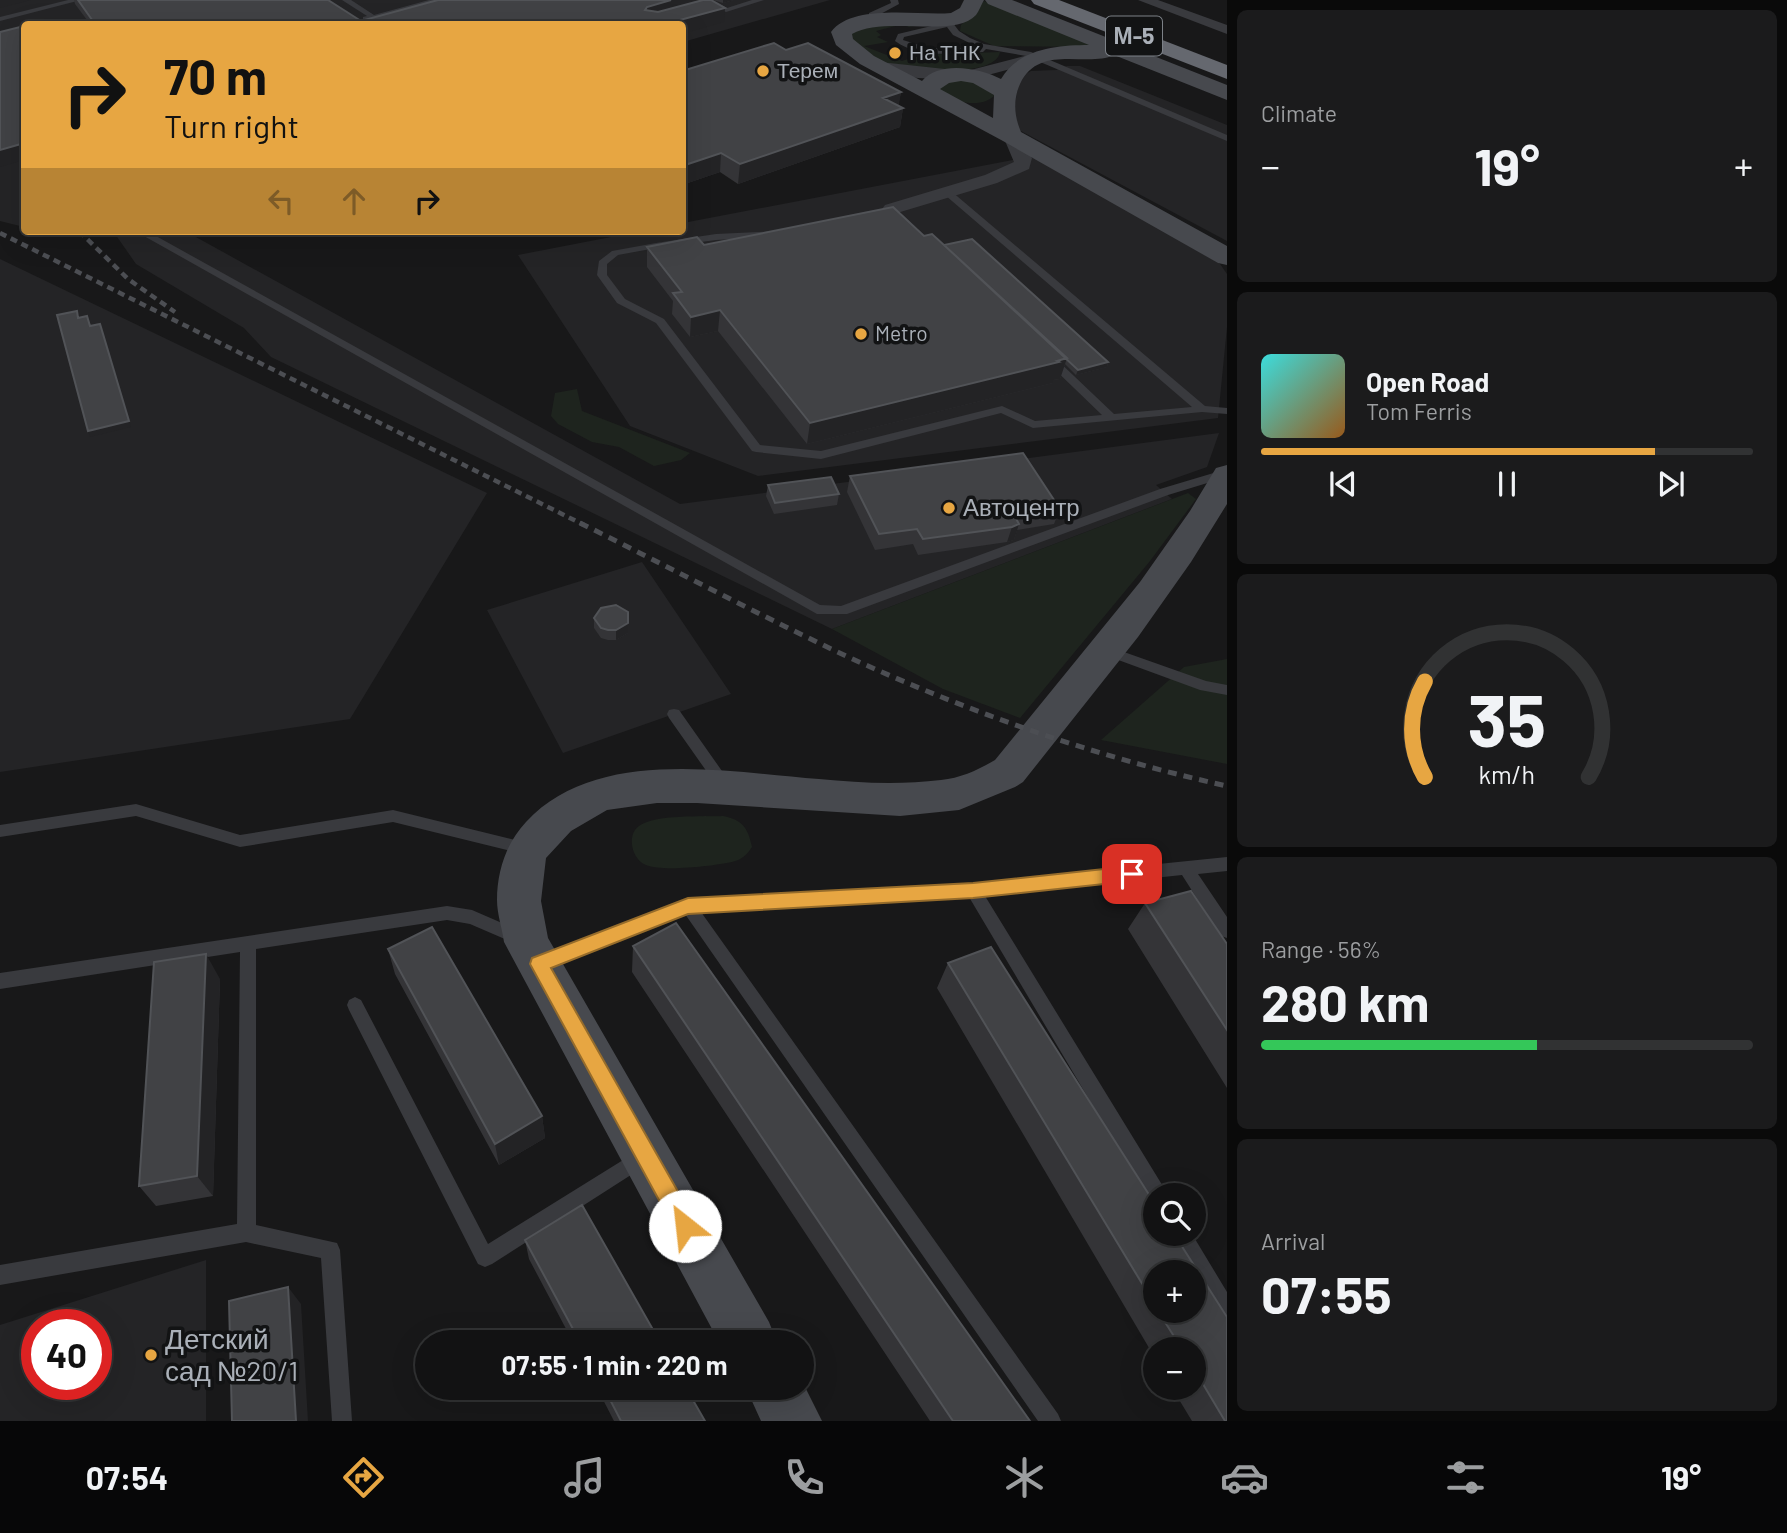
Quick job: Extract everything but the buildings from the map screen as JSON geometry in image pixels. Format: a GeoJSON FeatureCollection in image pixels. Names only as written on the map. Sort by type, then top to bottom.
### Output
{"type":"FeatureCollection","features":[{"type":"Feature","properties":{"kind":"highway","name":"М-5"},"geometry":{"type":"LineString","coordinates":[[1041,0],[1227,72]]}},
{"type":"Feature","properties":{"kind":"highway","name":"М-5"},"geometry":{"type":"LineString","coordinates":[[1123,10],[1227,49]]}},
{"type":"Feature","properties":{"kind":"street"},"geometry":{"type":"LineString","coordinates":[[974,0],[973,5],[963,15],[948,22],[872,15],[854,22],[841,32],[843,41],[937,99],[1011,136],[1227,257]]}},
{"type":"Feature","properties":{"kind":"street"},"geometry":{"type":"LineString","coordinates":[[995,0],[1227,93]]}},
{"type":"Feature","properties":{"kind":"street"},"geometry":{"type":"LineString","coordinates":[[1145,0],[1227,30]]}},
{"type":"Feature","properties":{"kind":"street"},"geometry":{"type":"LineString","coordinates":[[1004,98],[973,107],[937,99],[929,90],[932,82],[961,75],[1007,57],[1036,58],[1067,52],[1100,52],[1139,58]]}},
{"type":"Feature","properties":{"kind":"street"},"geometry":{"type":"LineString","coordinates":[[891,213],[1023,165],[1023,158],[1001,113],[1011,75],[1036,58]]}},
{"type":"Feature","properties":{"kind":"street"},"geometry":{"type":"LineString","coordinates":[[880,66],[990,81],[1004,98]]}},
{"type":"Feature","properties":{"kind":"street"},"geometry":{"type":"LineString","coordinates":[[742,1330],[533,953],[519,894],[528,850],[554,822],[577,804],[614,791],[669,786],[889,799],[942,796],[985,786],[1009,771],[1105,651],[1206,514],[1227,474]]}},
{"type":"Feature","properties":{"kind":"street"},"geometry":{"type":"LineString","coordinates":[[781,1400],[793,1421]]}},
{"type":"Feature","properties":{"kind":"lane"},"geometry":{"type":"LineString","coordinates":[[0,19],[77,0]]}},
{"type":"Feature","properties":{"kind":"lane"},"geometry":{"type":"LineString","coordinates":[[346,0],[373,21],[437,0]]}},
{"type":"Feature","properties":{"kind":"lane"},"geometry":{"type":"LineString","coordinates":[[706,0],[726,10],[760,0]]}},
{"type":"Feature","properties":{"kind":"lane"},"geometry":{"type":"LineString","coordinates":[[872,15],[891,8],[895,4],[894,0]]}},
{"type":"Feature","properties":{"kind":"lane"},"geometry":{"type":"LineString","coordinates":[[703,9],[716,5]]}},
{"type":"Feature","properties":{"kind":"lane"},"geometry":{"type":"LineString","coordinates":[[1007,57],[967,40],[956,33],[948,22],[901,36],[899,41],[906,46],[921,49],[1007,57],[1067,52]]}},
{"type":"Feature","properties":{"kind":"lane"},"geometry":{"type":"LineString","coordinates":[[1036,58],[1227,138]]}},
{"type":"Feature","properties":{"kind":"lane"},"geometry":{"type":"LineString","coordinates":[[948,193],[1202,409]]}},
{"type":"Feature","properties":{"kind":"lane"},"geometry":{"type":"LineString","coordinates":[[789,233],[729,234],[684,239],[615,253],[602,263],[602,275],[621,301],[660,321],[756,448],[821,455],[1002,410],[1033,425],[1202,409],[1227,411]]}},
{"type":"Feature","properties":{"kind":"lane"},"geometry":{"type":"LineString","coordinates":[[149,235],[817,609],[842,611],[1164,492],[1227,474]]}},
{"type":"Feature","properties":{"kind":"lane"},"geometry":{"type":"LineString","coordinates":[[1042,351],[1112,418]]}},
{"type":"Feature","properties":{"kind":"lane"},"geometry":{"type":"LineString","coordinates":[[1105,651],[1205,686],[1227,690]]}},
{"type":"Feature","properties":{"kind":"lane"},"geometry":{"type":"LineString","coordinates":[[674,714],[727,789]]}},
{"type":"Feature","properties":{"kind":"lane"},"geometry":{"type":"LineString","coordinates":[[0,831],[136,810],[240,841],[393,816],[528,850]]}},
{"type":"Feature","properties":{"kind":"lane"},"geometry":{"type":"LineString","coordinates":[[0,981],[447,912],[472,917],[533,953],[688,906],[973,890],[1227,864]]}},
{"type":"Feature","properties":{"kind":"lane"},"geometry":{"type":"LineString","coordinates":[[1186,868],[1227,931]]}},
{"type":"Feature","properties":{"kind":"lane"},"geometry":{"type":"LineString","coordinates":[[973,890],[1150,1183]]}},
{"type":"Feature","properties":{"kind":"lane"},"geometry":{"type":"LineString","coordinates":[[688,906],[1051,1421]]}},
{"type":"Feature","properties":{"kind":"lane"},"geometry":{"type":"LineString","coordinates":[[246,1232],[248,943]]}},
{"type":"Feature","properties":{"kind":"lane"},"geometry":{"type":"LineString","coordinates":[[355,1005],[485,1257],[646,1156]]}},
{"type":"Feature","properties":{"kind":"lane"},"geometry":{"type":"LineString","coordinates":[[0,1275],[246,1232],[330,1250],[342,1421]]}},
{"type":"Feature","properties":{"kind":"lane"},"geometry":{"type":"LineString","coordinates":[[1188,1246],[1227,1310]]}},
{"type":"Feature","properties":{"kind":"shaded area"},"geometry":{"type":"Polygon","coordinates":[[[0,0],[830,0],[686,41],[686,21],[21,21],[21,226],[0,221],[0,0]]]}},
{"type":"Feature","properties":{"kind":"shaded area"},"geometry":{"type":"Polygon","coordinates":[[[984,1],[1097,47],[994,46],[960,31],[961,25],[984,1]]]}},
{"type":"Feature","properties":{"kind":"shaded area"},"geometry":{"type":"Polygon","coordinates":[[[928,22],[909,27],[903,24],[876,31],[881,35],[877,37],[888,42],[864,46],[902,61],[917,56],[914,55],[1000,52],[995,60],[972,69],[924,70],[887,63],[851,43],[851,31],[861,23],[928,22]]]}},
{"type":"Feature","properties":{"kind":"shaded area"},"geometry":{"type":"Polygon","coordinates":[[[1067,66],[1080,66],[1227,125],[1227,241],[1019,130],[1012,119],[1020,77],[1031,71],[1056,70],[1067,66]]]}},
{"type":"Feature","properties":{"kind":"shaded area"},"geometry":{"type":"Polygon","coordinates":[[[967,78],[996,94],[977,103],[941,96],[937,83],[967,78]]]}},
{"type":"Feature","properties":{"kind":"shaded area"},"geometry":{"type":"Polygon","coordinates":[[[1023,158],[1039,158],[1220,264],[1227,274],[1227,327],[1218,418],[758,476],[630,426],[518,255],[621,235],[686,235],[686,222],[1023,158]]]}},
{"type":"Feature","properties":{"kind":"shaded area"},"geometry":{"type":"Polygon","coordinates":[[[116,235],[192,235],[680,504],[1219,433],[1207,467],[1156,485],[1172,499],[832,629],[271,357],[244,328],[136,264],[116,235]]]}},
{"type":"Feature","properties":{"kind":"shaded area"},"geometry":{"type":"Polygon","coordinates":[[[0,259],[487,493],[350,719],[0,772],[0,259]]]}},
{"type":"Feature","properties":{"kind":"shaded area"},"geometry":{"type":"Polygon","coordinates":[[[577,389],[582,411],[690,453],[681,460],[654,466],[619,447],[592,442],[558,424],[551,416],[555,393],[577,389]]]}},
{"type":"Feature","properties":{"kind":"shaded area"},"geometry":{"type":"Polygon","coordinates":[[[1188,493],[1196,499],[1150,561],[1020,718],[943,689],[832,629],[1188,493]]]}},
{"type":"Feature","properties":{"kind":"shaded area"},"geometry":{"type":"Polygon","coordinates":[[[642,562],[731,694],[563,753],[487,610],[642,562]]]}},
{"type":"Feature","properties":{"kind":"shaded area"},"geometry":{"type":"Polygon","coordinates":[[[1227,659],[1227,764],[1101,740],[1184,667],[1227,659]]]}},
{"type":"Feature","properties":{"kind":"shaded area"},"geometry":{"type":"Polygon","coordinates":[[[691,816],[723,816],[740,823],[749,835],[752,847],[738,860],[701,867],[664,868],[646,865],[634,853],[633,835],[639,826],[646,822],[691,816]]]}},
{"type":"Feature","properties":{"kind":"shaded area","name":"Детский сад №20/1"},"geometry":{"type":"Polygon","coordinates":[[[206,1260],[206,1421],[0,1421],[0,1325],[21,1318],[21,1400],[112,1400],[112,1309],[51,1309],[206,1260]]]}},
{"type":"Feature","properties":{"kind":"railway"},"geometry":{"type":"LineString","coordinates":[[0,233],[580,523]]}},
{"type":"Feature","properties":{"kind":"railway"},"geometry":{"type":"LineString","coordinates":[[83,235],[128,279],[175,312]]}},
{"type":"Feature","properties":{"kind":"railway"},"geometry":{"type":"LineString","coordinates":[[580,523],[584,525]]}},
{"type":"Feature","properties":{"kind":"railway"},"geometry":{"type":"LineString","coordinates":[[580,523],[846,656],[939,696],[1081,747],[1227,786]]}},
{"type":"Feature","properties":{"kind":"place","name":"На ТНК"},"geometry":{"type":"Point","coordinates":[895,53]}},
{"type":"Feature","properties":{"kind":"place","name":"Терем"},"geometry":{"type":"Point","coordinates":[763,71]}},
{"type":"Feature","properties":{"kind":"place","name":"Metro"},"geometry":{"type":"Point","coordinates":[861,334]}},
{"type":"Feature","properties":{"kind":"place","name":"Автоцентр"},"geometry":{"type":"Point","coordinates":[949,508]}},
{"type":"Feature","properties":{"kind":"place","name":"Детский сад №20/1"},"geometry":{"type":"Point","coordinates":[151,1355]}},
{"type":"Feature","properties":{"kind":"route"},"geometry":{"type":"LineString","coordinates":[[685,1226],[539,964],[688,906],[973,890],[1132,874]]}}]}
